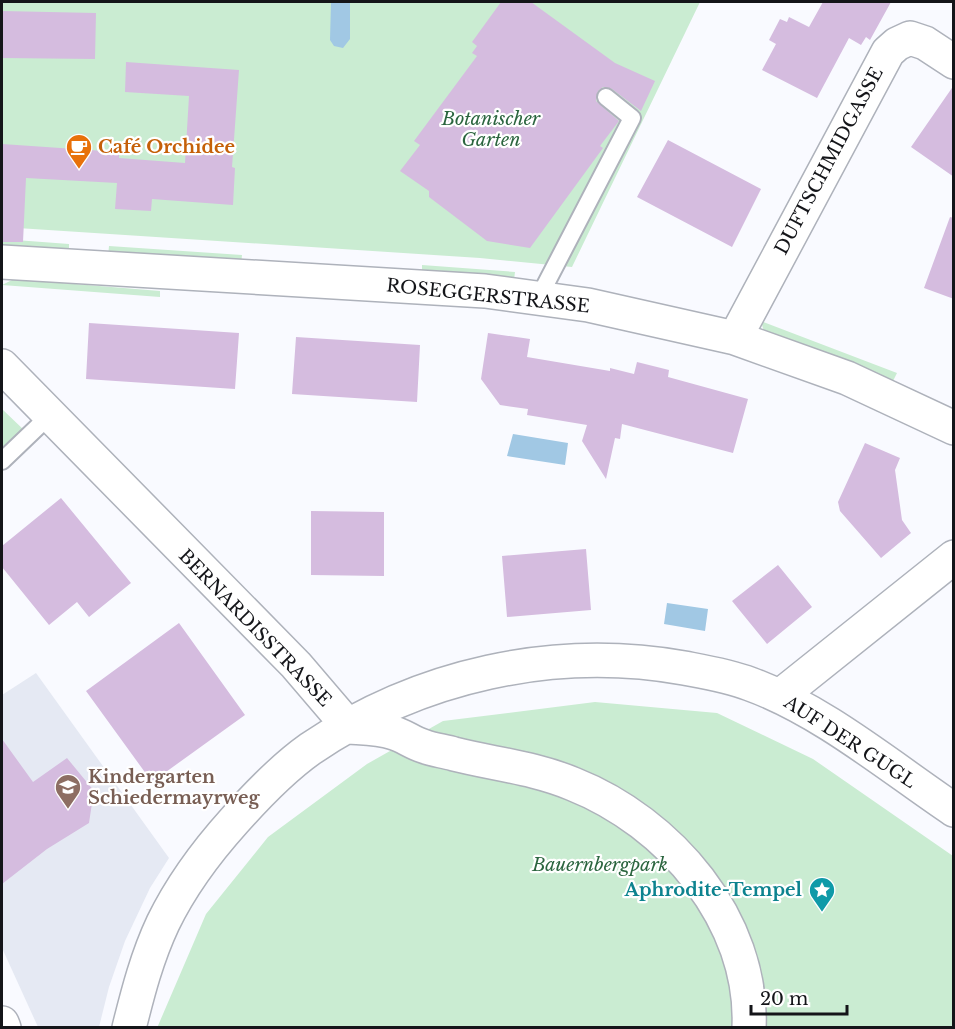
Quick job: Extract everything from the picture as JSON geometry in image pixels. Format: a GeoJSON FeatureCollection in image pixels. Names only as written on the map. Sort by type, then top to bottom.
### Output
{"type":"FeatureCollection","features":[{"type":"Feature","properties":{"kind":"street","name":"DUFTSCHMIDGASSE"},"geometry":{"type":"LineString","coordinates":[[735,338],[888,52],[897,44],[910,38],[926,44],[954,62]]}},
{"type":"Feature","properties":{"kind":"street","name":"ROSEGGERSTRASSE"},"geometry":{"type":"LineString","coordinates":[[2,262],[360,283],[539,297],[640,316],[735,338],[847,378],[954,428]]}},
{"type":"Feature","properties":{"kind":"street","name":"BERNARDISSTRASSE"},"geometry":{"type":"LineString","coordinates":[[2,366],[296,665],[349,727]]}},
{"type":"Feature","properties":{"kind":"street"},"geometry":{"type":"LineString","coordinates":[[780,696],[954,557]]}},
{"type":"Feature","properties":{"kind":"street","name":"AUF DER GUGL"},"geometry":{"type":"LineString","coordinates":[[129,1028],[145,970],[163,923],[188,881],[216,841],[280,773],[310,749],[405,698],[454,679],[560,661],[603,659],[650,662],[748,683],[780,696],[851,740],[954,810]]}},
{"type":"Feature","properties":{"kind":"street"},"geometry":{"type":"LineString","coordinates":[[349,727],[393,732],[422,746],[523,768],[573,783],[619,805],[677,853],[714,902],[743,965],[750,1012],[749,1028]]}},
{"type":"Feature","properties":{"kind":"street"},"geometry":{"type":"LineString","coordinates":[[2,1023],[3,1028]]}},
{"type":"Feature","properties":{"kind":"lane"},"geometry":{"type":"LineString","coordinates":[[539,297],[632,118],[606,97]]}},
{"type":"Feature","properties":{"kind":"lane"},"geometry":{"type":"LineString","coordinates":[[2,461],[49,416]]}},
{"type":"Feature","properties":{"kind":"shaded area","name":"Kindergarten Schiedermayrweg"},"geometry":{"type":"Polygon","coordinates":[[[36,673],[169,858],[150,888],[125,941],[109,987],[99,1027],[38,1027],[2,948],[2,695],[36,673]]]}},
{"type":"Feature","properties":{"kind":"green space","name":"Botanischer Garten"},"geometry":{"type":"Polygon","coordinates":[[[2,2],[700,2],[572,267],[480,258],[2,227],[2,2]]]}},
{"type":"Feature","properties":{"kind":"green space"},"geometry":{"type":"Polygon","coordinates":[[[2,239],[69,244],[69,253],[2,248],[2,239]]]}},
{"type":"Feature","properties":{"kind":"green space"},"geometry":{"type":"Polygon","coordinates":[[[109,246],[242,255],[241,265],[108,257],[109,246]]]}},
{"type":"Feature","properties":{"kind":"green space"},"geometry":{"type":"Polygon","coordinates":[[[422,265],[515,272],[514,280],[422,273],[422,265]]]}},
{"type":"Feature","properties":{"kind":"green space"},"geometry":{"type":"Polygon","coordinates":[[[14,279],[160,291],[160,297],[2,285],[14,279]]]}},
{"type":"Feature","properties":{"kind":"green space"},"geometry":{"type":"Polygon","coordinates":[[[761,321],[897,373],[893,381],[764,332],[761,321]]]}},
{"type":"Feature","properties":{"kind":"green space"},"geometry":{"type":"Polygon","coordinates":[[[2,409],[25,431],[2,451],[2,409]]]}},
{"type":"Feature","properties":{"kind":"green space","name":"Bauernbergpark"},"geometry":{"type":"Polygon","coordinates":[[[595,702],[717,713],[813,759],[953,856],[953,1027],[157,1028],[206,914],[268,837],[367,764],[443,721],[595,702]]]}},
{"type":"Feature","properties":{"kind":"water"},"geometry":{"type":"Polygon","coordinates":[[[331,2],[350,2],[350,39],[343,48],[334,46],[330,40],[331,2]]]}},
{"type":"Feature","properties":{"kind":"water"},"geometry":{"type":"Polygon","coordinates":[[[513,434],[568,443],[565,465],[507,456],[513,434]]]}},
{"type":"Feature","properties":{"kind":"water"},"geometry":{"type":"Polygon","coordinates":[[[667,603],[708,609],[705,631],[664,624],[667,603]]]}},
{"type":"Feature","properties":{"kind":"building"},"geometry":{"type":"Polygon","coordinates":[[[501,2],[531,2],[615,63],[655,81],[641,111],[612,89],[603,87],[598,91],[596,101],[619,121],[600,146],[603,148],[530,248],[487,241],[429,197],[429,191],[400,171],[420,145],[414,141],[477,56],[472,53],[477,46],[472,42],[501,2]]]}},
{"type":"Feature","properties":{"kind":"building"},"geometry":{"type":"Polygon","coordinates":[[[823,2],[891,2],[870,40],[866,37],[861,45],[849,38],[817,98],[762,70],[776,44],[769,40],[780,19],[787,22],[789,17],[809,27],[823,2]]]}},
{"type":"Feature","properties":{"kind":"building"},"geometry":{"type":"Polygon","coordinates":[[[2,11],[96,13],[95,59],[2,58],[2,11]]]}},
{"type":"Feature","properties":{"kind":"building"},"geometry":{"type":"Polygon","coordinates":[[[126,62],[239,70],[232,167],[235,168],[233,205],[152,199],[151,211],[115,209],[117,183],[26,178],[23,242],[2,242],[2,144],[119,152],[119,158],[185,163],[189,96],[125,92],[126,62]]]}},
{"type":"Feature","properties":{"kind":"building"},"geometry":{"type":"Polygon","coordinates":[[[954,85],[954,177],[911,147],[954,85]]]}},
{"type":"Feature","properties":{"kind":"building"},"geometry":{"type":"Polygon","coordinates":[[[668,140],[761,189],[732,247],[637,197],[668,140]]]}},
{"type":"Feature","properties":{"kind":"building"},"geometry":{"type":"Polygon","coordinates":[[[950,217],[954,218],[954,299],[924,288],[950,217]]]}},
{"type":"Feature","properties":{"kind":"building"},"geometry":{"type":"Polygon","coordinates":[[[89,323],[239,333],[235,389],[86,379],[89,323]]]}},
{"type":"Feature","properties":{"kind":"building"},"geometry":{"type":"Polygon","coordinates":[[[488,333],[530,339],[527,357],[610,371],[610,368],[634,374],[637,362],[669,370],[668,377],[748,399],[733,453],[622,424],[620,439],[615,438],[606,479],[582,441],[587,425],[527,415],[528,409],[500,405],[481,379],[488,333]]]}},
{"type":"Feature","properties":{"kind":"building"},"geometry":{"type":"Polygon","coordinates":[[[296,337],[420,345],[417,402],[292,394],[296,337]]]}},
{"type":"Feature","properties":{"kind":"building"},"geometry":{"type":"Polygon","coordinates":[[[865,443],[900,458],[895,470],[902,520],[911,533],[881,558],[840,511],[838,502],[865,443]]]}},
{"type":"Feature","properties":{"kind":"building"},"geometry":{"type":"Polygon","coordinates":[[[61,498],[131,583],[89,617],[77,602],[49,625],[2,567],[2,546],[61,498]]]}},
{"type":"Feature","properties":{"kind":"building"},"geometry":{"type":"Polygon","coordinates":[[[311,511],[384,512],[384,576],[311,575],[311,511]]]}},
{"type":"Feature","properties":{"kind":"building"},"geometry":{"type":"Polygon","coordinates":[[[586,549],[591,610],[507,617],[502,556],[586,549]]]}},
{"type":"Feature","properties":{"kind":"building"},"geometry":{"type":"Polygon","coordinates":[[[778,565],[812,607],[767,644],[732,601],[778,565]]]}},
{"type":"Feature","properties":{"kind":"building"},"geometry":{"type":"Polygon","coordinates":[[[179,623],[245,715],[152,782],[86,691],[179,623]]]}},
{"type":"Feature","properties":{"kind":"building"},"geometry":{"type":"Polygon","coordinates":[[[2,739],[33,782],[67,758],[99,797],[92,803],[89,823],[47,849],[2,884],[2,739]]]}},
{"type":"Feature","properties":{"kind":"place","name":"Café Orchidee"},"geometry":{"type":"Point","coordinates":[79,170]}},
{"type":"Feature","properties":{"kind":"place","name":"Kindergarten Schiedermayrweg"},"geometry":{"type":"Point","coordinates":[68,810]}},
{"type":"Feature","properties":{"kind":"place","name":"Aphrodite-Tempel"},"geometry":{"type":"Point","coordinates":[822,913]}}]}
